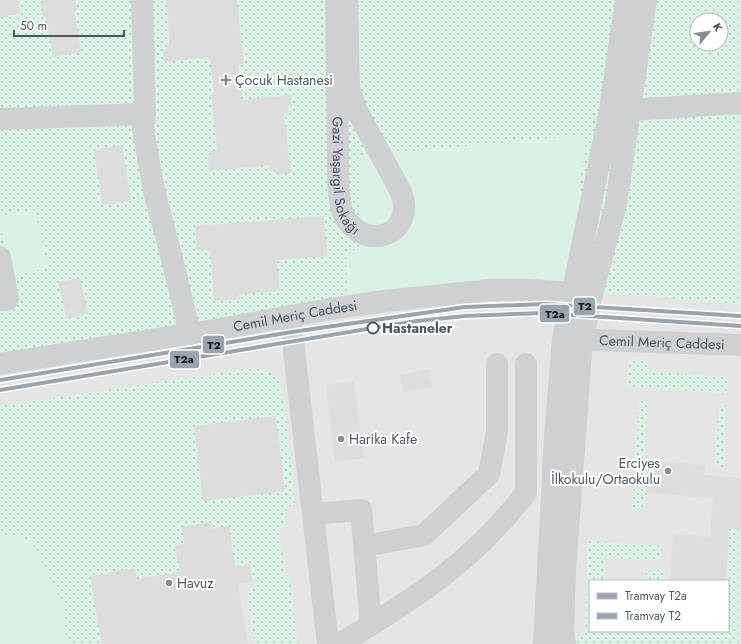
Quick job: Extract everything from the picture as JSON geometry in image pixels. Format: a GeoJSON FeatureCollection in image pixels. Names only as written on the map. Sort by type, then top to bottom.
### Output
{"type":"FeatureCollection","features":[{"type":"Feature","properties":{"kind":"street"},"geometry":{"type":"LineString","coordinates":[[142,0],[145,114],[143,129],[154,191],[190,334]]}},
{"type":"Feature","properties":{"kind":"street","name":"Gazi Yaşargil Sokağı"},"geometry":{"type":"LineString","coordinates":[[336,0],[340,205],[345,218],[354,228],[366,235],[377,236],[388,232],[398,225],[404,214],[405,206],[401,192],[356,109],[349,88],[347,0]]}},
{"type":"Feature","properties":{"kind":"street"},"geometry":{"type":"LineString","coordinates":[[544,644],[555,435],[582,293],[626,0]]}},
{"type":"Feature","properties":{"kind":"street"},"geometry":{"type":"LineString","coordinates":[[582,293],[616,204],[646,0]]}},
{"type":"Feature","properties":{"kind":"street"},"geometry":{"type":"LineString","coordinates":[[630,110],[741,103]]}},
{"type":"Feature","properties":{"kind":"street"},"geometry":{"type":"LineString","coordinates":[[0,119],[145,114]]}},
{"type":"Feature","properties":{"kind":"street"},"geometry":{"type":"LineString","coordinates":[[0,256],[8,299],[0,300]]}},
{"type":"Feature","properties":{"kind":"street","name":"Cemil Meriç Caddesi"},"geometry":{"type":"LineString","coordinates":[[0,364],[385,301],[464,292],[530,290],[582,293]]}},
{"type":"Feature","properties":{"kind":"street"},"geometry":{"type":"LineString","coordinates":[[290,316],[328,644]]}},
{"type":"Feature","properties":{"kind":"street"},"geometry":{"type":"LineString","coordinates":[[565,644],[563,631],[572,340]]}},
{"type":"Feature","properties":{"kind":"street","name":"Cemil Meriç Caddesi"},"geometry":{"type":"LineString","coordinates":[[572,340],[741,345]]}},
{"type":"Feature","properties":{"kind":"street"},"geometry":{"type":"LineString","coordinates":[[364,546],[424,535],[489,474],[497,432],[497,364]]}},
{"type":"Feature","properties":{"kind":"street"},"geometry":{"type":"LineString","coordinates":[[340,644],[432,584],[470,554],[508,515],[526,493],[526,364]]}},
{"type":"Feature","properties":{"kind":"street"},"geometry":{"type":"LineString","coordinates":[[497,432],[526,433]]}},
{"type":"Feature","properties":{"kind":"street"},"geometry":{"type":"LineString","coordinates":[[313,514],[361,510],[372,624]]}},
{"type":"Feature","properties":{"kind":"shaded area"},"geometry":{"type":"Polygon","coordinates":[[[0,0],[741,0],[741,644],[0,644],[0,0]]]}},
{"type":"Feature","properties":{"kind":"green space"},"geometry":{"type":"Polygon","coordinates":[[[0,0],[741,0],[741,304],[562,289],[505,288],[0,368],[0,0]]]}},
{"type":"Feature","properties":{"kind":"green space"},"geometry":{"type":"Polygon","coordinates":[[[585,135],[573,273],[562,289],[347,305],[346,257],[362,243],[358,156],[585,135]]]}},
{"type":"Feature","properties":{"kind":"green space"},"geometry":{"type":"Polygon","coordinates":[[[35,210],[48,268],[10,276],[0,216],[35,210]]]}},
{"type":"Feature","properties":{"kind":"green space"},"geometry":{"type":"Polygon","coordinates":[[[630,360],[648,361],[647,371],[728,377],[726,394],[628,386],[630,360]]]}},
{"type":"Feature","properties":{"kind":"green space"},"geometry":{"type":"Polygon","coordinates":[[[252,368],[264,370],[273,374],[279,381],[286,415],[295,505],[287,507],[283,528],[279,528],[285,575],[279,575],[289,576],[298,644],[255,644],[248,592],[256,583],[268,577],[254,581],[233,561],[229,526],[212,529],[211,522],[184,544],[176,545],[180,572],[137,579],[135,568],[90,576],[101,644],[66,644],[66,627],[61,613],[22,538],[0,535],[0,406],[252,368]],[[276,416],[194,426],[203,500],[285,491],[276,416]]]}},
{"type":"Feature","properties":{"kind":"green space"},"geometry":{"type":"Polygon","coordinates":[[[639,401],[647,401],[644,465],[636,464],[639,401]]]}},
{"type":"Feature","properties":{"kind":"green space"},"geometry":{"type":"Polygon","coordinates":[[[719,403],[726,404],[723,467],[716,467],[719,403]]]}},
{"type":"Feature","properties":{"kind":"green space"},"geometry":{"type":"Polygon","coordinates":[[[648,468],[647,493],[641,510],[632,509],[635,477],[648,468]]]}},
{"type":"Feature","properties":{"kind":"green space"},"geometry":{"type":"Polygon","coordinates":[[[720,528],[741,529],[741,644],[569,644],[569,637],[581,638],[585,621],[588,541],[662,546],[661,561],[604,557],[603,580],[589,580],[589,632],[729,632],[729,580],[726,580],[729,537],[720,528]]]}},
{"type":"Feature","properties":{"kind":"green space"},"geometry":{"type":"Polygon","coordinates":[[[0,535],[31,540],[65,608],[64,630],[71,644],[0,644],[0,535]]]}},
{"type":"Feature","properties":{"kind":"green space"},"geometry":{"type":"Polygon","coordinates":[[[646,570],[663,570],[663,580],[646,580],[646,570]]]}},
{"type":"Feature","properties":{"kind":"building"},"geometry":{"type":"Polygon","coordinates":[[[0,0],[18,0],[21,13],[0,18],[0,0]]]}},
{"type":"Feature","properties":{"kind":"building"},"geometry":{"type":"Polygon","coordinates":[[[43,0],[75,0],[77,11],[74,11],[81,52],[53,57],[46,17],[43,18],[41,3],[44,3],[43,0]]]}},
{"type":"Feature","properties":{"kind":"building","name":"Çocuk Hastanesi"},"geometry":{"type":"Polygon","coordinates":[[[166,0],[237,0],[244,64],[238,65],[242,100],[291,95],[292,107],[288,107],[289,113],[284,113],[291,173],[275,174],[275,170],[269,171],[269,165],[209,171],[208,157],[211,156],[210,151],[217,150],[211,93],[214,93],[210,57],[164,62],[163,50],[167,49],[166,44],[170,43],[166,0]]]}},
{"type":"Feature","properties":{"kind":"building"},"geometry":{"type":"Polygon","coordinates":[[[122,145],[131,201],[102,205],[94,150],[122,145]]]}},
{"type":"Feature","properties":{"kind":"building"},"geometry":{"type":"Polygon","coordinates":[[[324,216],[327,256],[277,260],[280,291],[239,294],[240,299],[214,301],[210,250],[197,250],[195,226],[324,216]]]}},
{"type":"Feature","properties":{"kind":"building"},"geometry":{"type":"Polygon","coordinates":[[[80,278],[88,314],[67,319],[58,282],[80,278]]]}},
{"type":"Feature","properties":{"kind":"building"},"geometry":{"type":"Polygon","coordinates":[[[428,369],[432,387],[403,392],[400,375],[428,369]]]}},
{"type":"Feature","properties":{"kind":"building"},"geometry":{"type":"Polygon","coordinates":[[[354,382],[364,458],[335,462],[326,385],[354,382]]]}},
{"type":"Feature","properties":{"kind":"building"},"geometry":{"type":"Polygon","coordinates":[[[276,416],[285,491],[203,501],[194,426],[276,416]]]}},
{"type":"Feature","properties":{"kind":"building"},"geometry":{"type":"Polygon","coordinates":[[[649,461],[705,465],[704,475],[741,478],[741,529],[730,528],[726,580],[670,580],[673,534],[710,537],[713,498],[646,493],[649,461]]]}},
{"type":"Feature","properties":{"kind":"building","name":"Havuz"},"geometry":{"type":"Polygon","coordinates":[[[211,522],[212,529],[229,526],[235,567],[250,564],[253,582],[238,584],[248,644],[102,644],[90,576],[135,568],[137,579],[180,572],[175,545],[184,544],[182,527],[211,522]]]}},
{"type":"Feature","properties":{"kind":"tram line","name":"T2"},"geometry":{"type":"LineString","coordinates":[[0,380],[292,332],[465,307],[545,304],[741,316]]}},
{"type":"Feature","properties":{"kind":"tram line","name":"T2a"},"geometry":{"type":"LineString","coordinates":[[0,390],[373,328],[417,321],[465,316],[543,313],[741,326]]}},
{"type":"Feature","properties":{"kind":"place","name":"Çocuk Hastanesi"},"geometry":{"type":"Point","coordinates":[226,80]}},
{"type":"Feature","properties":{"kind":"place","name":"Hastaneler"},"geometry":{"type":"Point","coordinates":[373,328]}},
{"type":"Feature","properties":{"kind":"place","name":"Harika Kafe"},"geometry":{"type":"Point","coordinates":[341,439]}},
{"type":"Feature","properties":{"kind":"place","name":"Erciyes İlkokulu/Ortaokulu"},"geometry":{"type":"Point","coordinates":[668,471]}},
{"type":"Feature","properties":{"kind":"place","name":"Havuz"},"geometry":{"type":"Point","coordinates":[169,583]}}]}
